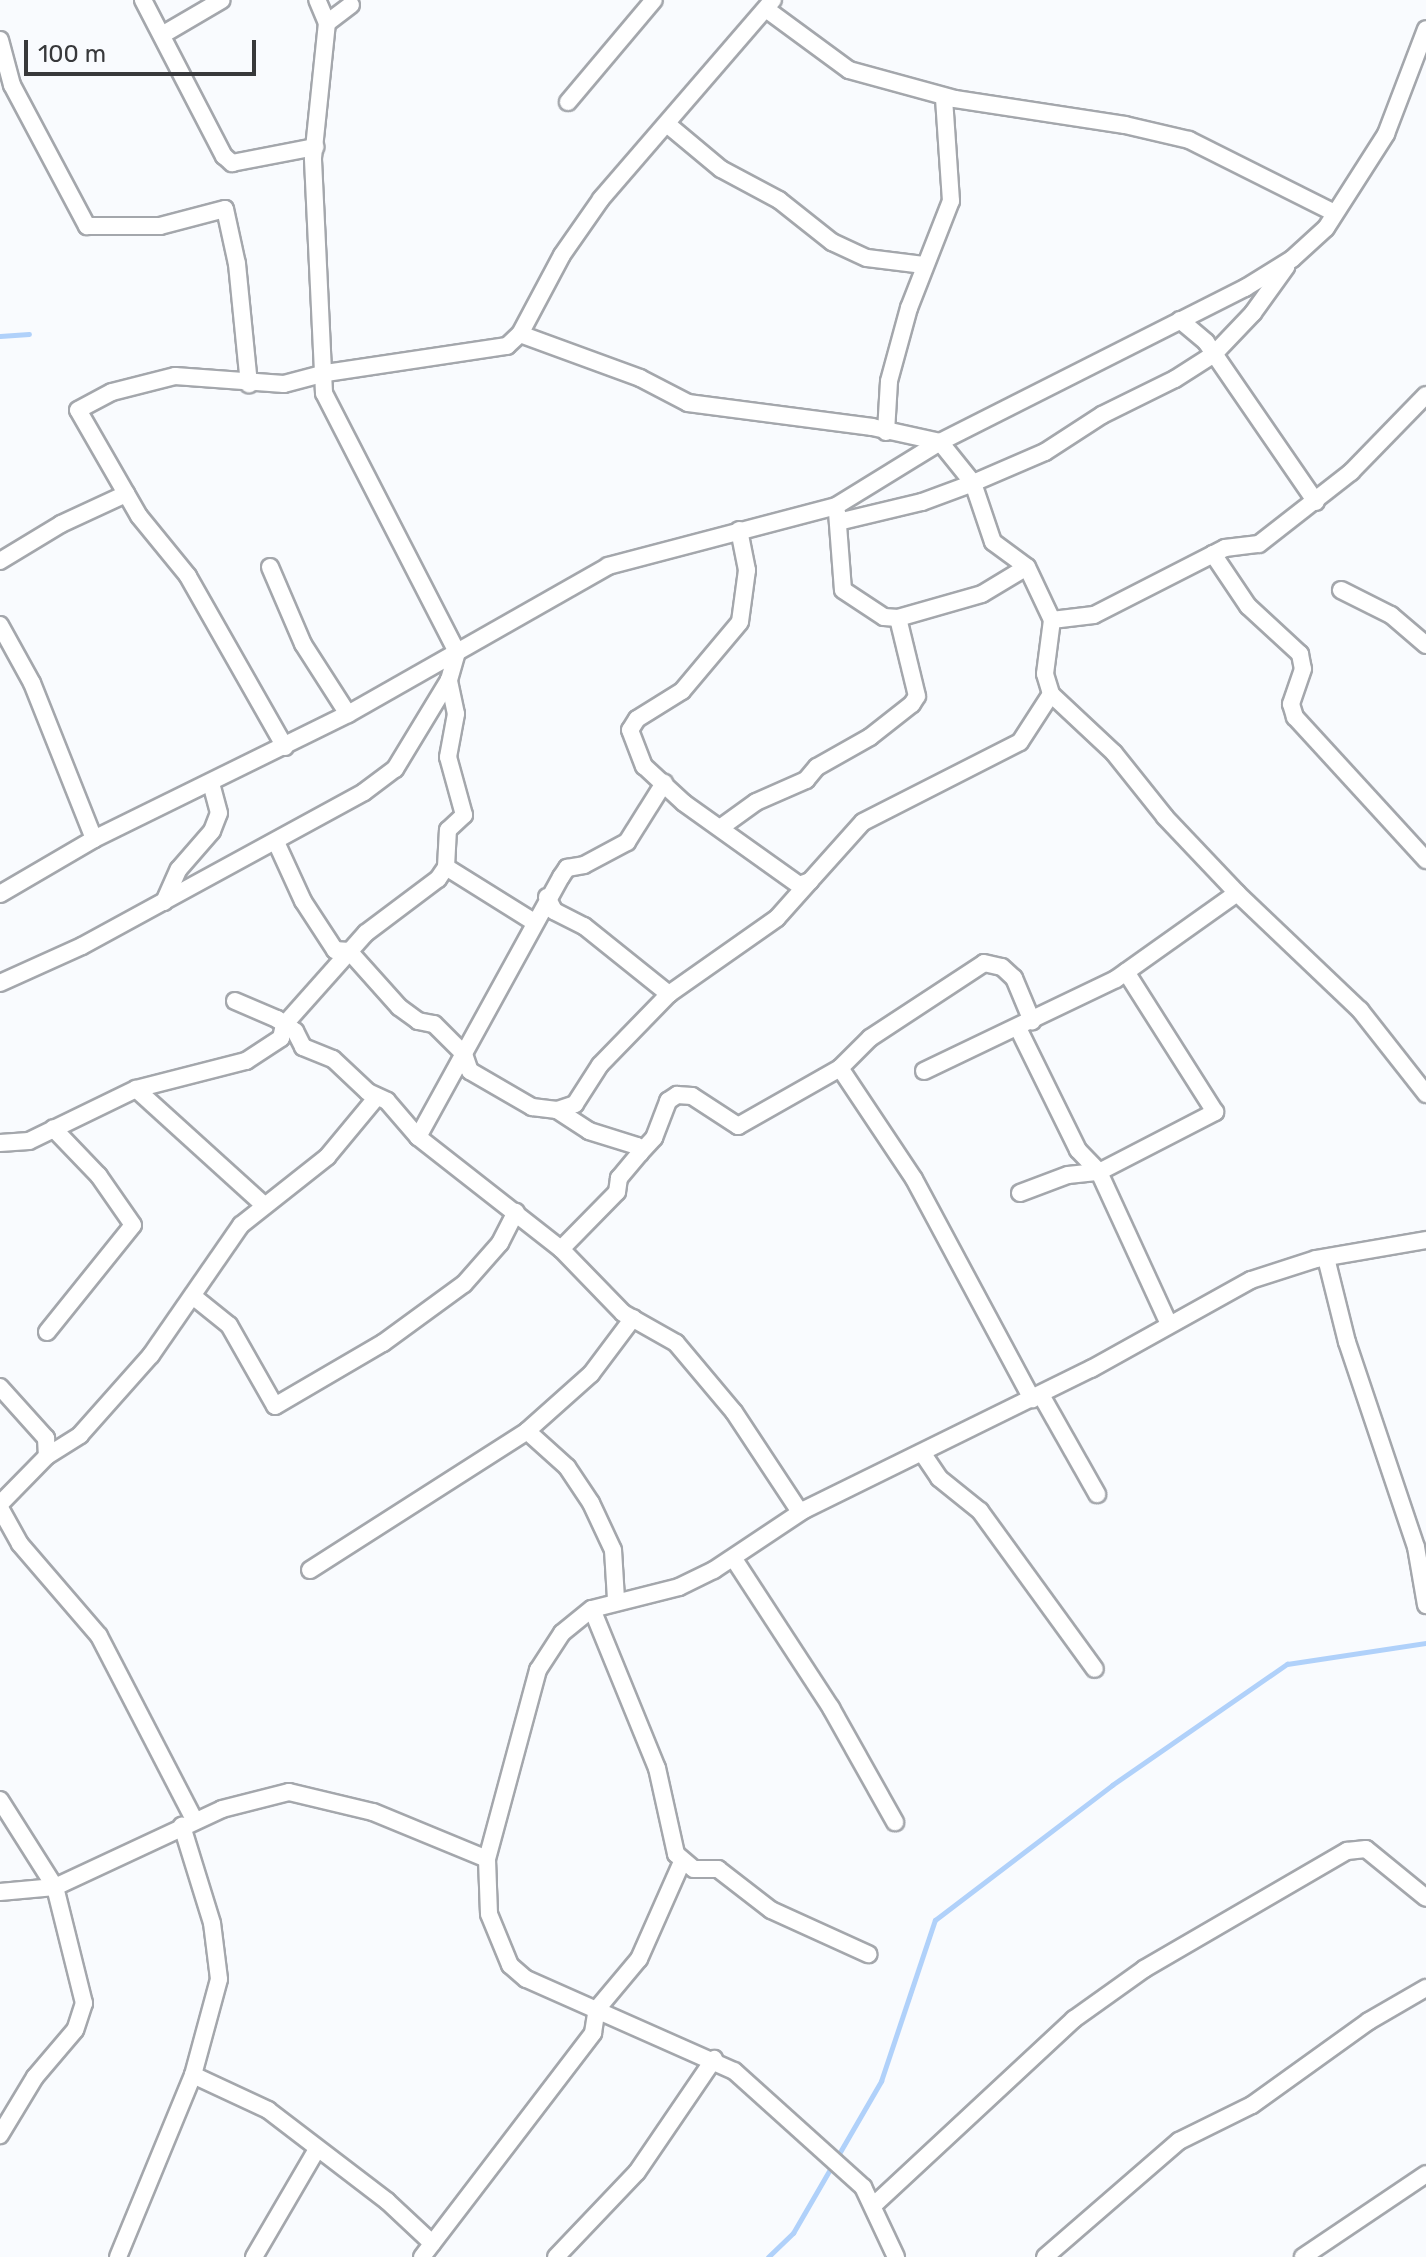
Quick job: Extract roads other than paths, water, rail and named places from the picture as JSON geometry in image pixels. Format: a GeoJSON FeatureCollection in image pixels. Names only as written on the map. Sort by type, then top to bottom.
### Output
{"type":"FeatureCollection","features":[{"type":"Feature","properties":{"kind":"street"},"geometry":{"type":"LineString","coordinates":[[143,0],[232,163],[315,147]]}},
{"type":"Feature","properties":{"kind":"street"},"geometry":{"type":"LineString","coordinates":[[162,35],[222,0]]}},
{"type":"Feature","properties":{"kind":"street"},"geometry":{"type":"LineString","coordinates":[[0,983],[164,902],[276,842],[395,769],[449,680],[457,652],[328,407],[326,373],[319,343],[315,147],[327,23],[317,0]]}},
{"type":"Feature","properties":{"kind":"street"},"geometry":{"type":"LineString","coordinates":[[568,102],[654,0]]}},
{"type":"Feature","properties":{"kind":"street"},"geometry":{"type":"LineString","coordinates":[[327,23],[351,5]]}},
{"type":"Feature","properties":{"kind":"street"},"geometry":{"type":"LineString","coordinates":[[285,747],[188,576],[126,494],[78,410],[112,392],[175,376],[249,384],[299,382],[326,373],[497,350],[520,334],[562,255],[601,199],[769,5],[849,70],[944,97],[1125,125],[1189,140],[1335,213]]}},
{"type":"Feature","properties":{"kind":"street"},"geometry":{"type":"LineString","coordinates":[[837,514],[868,489],[940,442],[1180,320],[1292,259],[1313,242],[1386,134],[1426,29]]}},
{"type":"Feature","properties":{"kind":"street"},"geometry":{"type":"LineString","coordinates":[[0,40],[12,85],[87,226],[160,226],[225,209],[237,264],[249,384]]}},
{"type":"Feature","properties":{"kind":"street"},"geometry":{"type":"LineString","coordinates":[[886,432],[889,381],[924,265],[951,201],[944,97]]}},
{"type":"Feature","properties":{"kind":"street"},"geometry":{"type":"LineString","coordinates":[[667,124],[721,169],[779,200],[832,242],[867,258],[924,265]]}},
{"type":"Feature","properties":{"kind":"street"},"geometry":{"type":"LineString","coordinates":[[0,894],[94,839],[348,714],[617,563],[739,530],[837,514],[879,514],[973,483],[1045,452],[1214,354],[1253,313],[1292,259]]}},
{"type":"Feature","properties":{"kind":"street"},"geometry":{"type":"LineString","coordinates":[[1180,320],[1214,354],[1316,502]]}},
{"type":"Feature","properties":{"kind":"street"},"geometry":{"type":"LineString","coordinates":[[520,334],[640,378],[688,403],[940,442],[973,483],[993,542],[1027,567],[1052,620],[1045,674],[1051,694],[1114,753],[1237,893],[1360,1010],[1426,1094]]}},
{"type":"Feature","properties":{"kind":"street"},"geometry":{"type":"LineString","coordinates":[[1052,620],[1094,615],[1213,554],[1259,544],[1316,502],[1391,436],[1426,395]]}},
{"type":"Feature","properties":{"kind":"street"},"geometry":{"type":"LineString","coordinates":[[868,489],[879,514]]}},
{"type":"Feature","properties":{"kind":"street"},"geometry":{"type":"LineString","coordinates":[[0,561],[61,524],[126,494]]}},
{"type":"Feature","properties":{"kind":"street"},"geometry":{"type":"LineString","coordinates":[[837,514],[843,590],[862,607],[898,618],[982,594],[1027,567]]}},
{"type":"Feature","properties":{"kind":"street"},"geometry":{"type":"LineString","coordinates":[[739,530],[747,553],[740,622],[682,691],[637,719],[630,730],[644,766],[664,783],[790,880],[799,885],[810,881]]}},
{"type":"Feature","properties":{"kind":"street"},"geometry":{"type":"LineString","coordinates":[[1213,554],[1248,606],[1300,654],[1303,669],[1291,704],[1295,717],[1426,860]]}},
{"type":"Feature","properties":{"kind":"street"},"geometry":{"type":"LineString","coordinates":[[270,567],[303,644],[348,714]]}},
{"type":"Feature","properties":{"kind":"street"},"geometry":{"type":"LineString","coordinates":[[1341,590],[1391,615],[1426,645]]}},
{"type":"Feature","properties":{"kind":"street"},"geometry":{"type":"LineString","coordinates":[[720,828],[756,802],[806,780],[817,767],[870,737],[912,704],[917,696],[898,618]]}},
{"type":"Feature","properties":{"kind":"street"},"geometry":{"type":"LineString","coordinates":[[0,625],[32,683],[94,839]]}},
{"type":"Feature","properties":{"kind":"street"},"geometry":{"type":"LineString","coordinates":[[0,1143],[29,1141],[136,1089],[246,1061],[281,1038],[284,1025],[349,951],[438,879],[446,867],[448,830],[464,815],[448,757],[456,714],[449,680]]}},
{"type":"Feature","properties":{"kind":"street"},"geometry":{"type":"LineString","coordinates":[[276,842],[335,950],[349,951],[399,1007],[418,1021],[434,1024],[464,1054],[470,1071],[532,1107],[557,1110],[575,1104],[600,1065],[669,994],[777,918],[863,822],[1020,742],[1051,694]]}},
{"type":"Feature","properties":{"kind":"street"},"geometry":{"type":"LineString","coordinates":[[418,1137],[547,897],[567,868],[584,865],[627,842],[664,783]]}},
{"type":"Feature","properties":{"kind":"street"},"geometry":{"type":"LineString","coordinates":[[164,902],[179,869],[212,831],[219,813],[211,784]]}},
{"type":"Feature","properties":{"kind":"street"},"geometry":{"type":"LineString","coordinates":[[446,867],[534,922]]}},
{"type":"Feature","properties":{"kind":"street"},"geometry":{"type":"LineString","coordinates":[[924,1071],[1025,1025],[1126,972],[1237,893]]}},
{"type":"Feature","properties":{"kind":"street"},"geometry":{"type":"LineString","coordinates":[[547,897],[554,911],[584,926],[669,994]]}},
{"type":"Feature","properties":{"kind":"street"},"geometry":{"type":"LineString","coordinates":[[561,1249],[617,1192],[619,1178],[654,1138],[668,1101],[677,1095],[692,1096],[738,1126],[840,1068],[870,1038],[984,963],[1002,967],[1014,978],[1025,1025],[1078,1150],[1099,1172],[1169,1324]]}},
{"type":"Feature","properties":{"kind":"street"},"geometry":{"type":"LineString","coordinates":[[1020,1193],[1068,1175],[1099,1172],[1215,1112],[1126,972]]}},
{"type":"Feature","properties":{"kind":"street"},"geometry":{"type":"LineString","coordinates":[[235,1001],[295,1031],[303,1047],[333,1059],[376,1098],[395,1107],[418,1137],[561,1249],[633,1318],[676,1343],[699,1367],[800,1512]]}},
{"type":"Feature","properties":{"kind":"street"},"geometry":{"type":"LineString","coordinates":[[840,1068],[914,1179],[1037,1397],[1097,1494]]}},
{"type":"Feature","properties":{"kind":"street"},"geometry":{"type":"LineString","coordinates":[[136,1089],[263,1204]]}},
{"type":"Feature","properties":{"kind":"street"},"geometry":{"type":"LineString","coordinates":[[125,2256],[193,2075],[219,1979],[219,1953],[188,1823],[99,1636],[20,1544],[0,1506],[47,1456],[80,1435],[194,1297],[241,1225],[263,1204],[327,1157],[376,1098]]}},
{"type":"Feature","properties":{"kind":"street"},"geometry":{"type":"LineString","coordinates":[[557,1110],[589,1131],[637,1146],[640,1153]]}},
{"type":"Feature","properties":{"kind":"street"},"geometry":{"type":"LineString","coordinates":[[47,1332],[133,1225],[99,1176],[53,1128]]}},
{"type":"Feature","properties":{"kind":"street"},"geometry":{"type":"LineString","coordinates":[[194,1297],[229,1325],[275,1406],[383,1343],[464,1284],[500,1243],[516,1212]]}},
{"type":"Feature","properties":{"kind":"street"},"geometry":{"type":"LineString","coordinates":[[896,2257],[875,2204],[863,2187],[755,2087],[714,2059],[526,1979],[510,1965],[489,1914],[487,1859],[538,1670],[562,1633],[592,1609],[616,1599],[679,1587],[734,1559],[800,1512],[1037,1397],[1251,1280],[1326,1258],[1425,1243]]}},
{"type":"Feature","properties":{"kind":"street"},"geometry":{"type":"LineString","coordinates":[[1326,1258],[1347,1342],[1416,1547],[1426,1605]]}},
{"type":"Feature","properties":{"kind":"street"},"geometry":{"type":"LineString","coordinates":[[310,1570],[527,1431],[591,1374],[633,1318]]}},
{"type":"Feature","properties":{"kind":"street"},"geometry":{"type":"LineString","coordinates":[[0,1387],[46,1438],[47,1456]]}},
{"type":"Feature","properties":{"kind":"street"},"geometry":{"type":"LineString","coordinates":[[527,1431],[567,1467],[591,1503],[613,1550],[616,1599]]}},
{"type":"Feature","properties":{"kind":"street"},"geometry":{"type":"LineString","coordinates":[[923,1454],[939,1478],[980,1511],[1095,1669]]}},
{"type":"Feature","properties":{"kind":"street"},"geometry":{"type":"LineString","coordinates":[[734,1559],[831,1708],[895,1822]]}},
{"type":"Feature","properties":{"kind":"street"},"geometry":{"type":"LineString","coordinates":[[592,1609],[657,1768],[672,1842],[682,1862],[694,1869],[718,1869],[771,1910],[868,1954]]}},
{"type":"Feature","properties":{"kind":"street"},"geometry":{"type":"LineString","coordinates":[[0,1892],[55,1887],[188,1823],[289,1792],[373,1812],[487,1859]]}},
{"type":"Feature","properties":{"kind":"street"},"geometry":{"type":"LineString","coordinates":[[0,1800],[55,1887],[81,1985],[83,2015],[0,2135]]}},
{"type":"Feature","properties":{"kind":"street"},"geometry":{"type":"LineString","coordinates":[[875,2204],[1074,2019],[1144,1969],[1347,1851],[1366,1849],[1426,1898]]}},
{"type":"Feature","properties":{"kind":"street"},"geometry":{"type":"LineString","coordinates":[[193,2075],[268,2110],[316,2151],[387,2201],[427,2250],[593,2033],[597,2009],[639,1959],[682,1862]]}},
{"type":"Feature","properties":{"kind":"street"},"geometry":{"type":"LineString","coordinates":[[1045,2257],[1179,2141],[1252,2105],[1369,2021],[1426,1988]]}},
{"type":"Feature","properties":{"kind":"street"},"geometry":{"type":"LineString","coordinates":[[556,2257],[637,2172],[714,2059]]}},
{"type":"Feature","properties":{"kind":"street"},"geometry":{"type":"LineString","coordinates":[[254,2257],[316,2151]]}},
{"type":"Feature","properties":{"kind":"street"},"geometry":{"type":"LineString","coordinates":[[1303,2257],[1426,2174]]}},
{"type":"Feature","properties":{"kind":"waterway"},"geometry":{"type":"LineString","coordinates":[[0,336],[29,334]]}},
{"type":"Feature","properties":{"kind":"waterway"},"geometry":{"type":"LineString","coordinates":[[768,2257],[793,2233],[881,2081],[935,1920],[1112,1785],[1287,1664],[1426,1643]]}}]}
